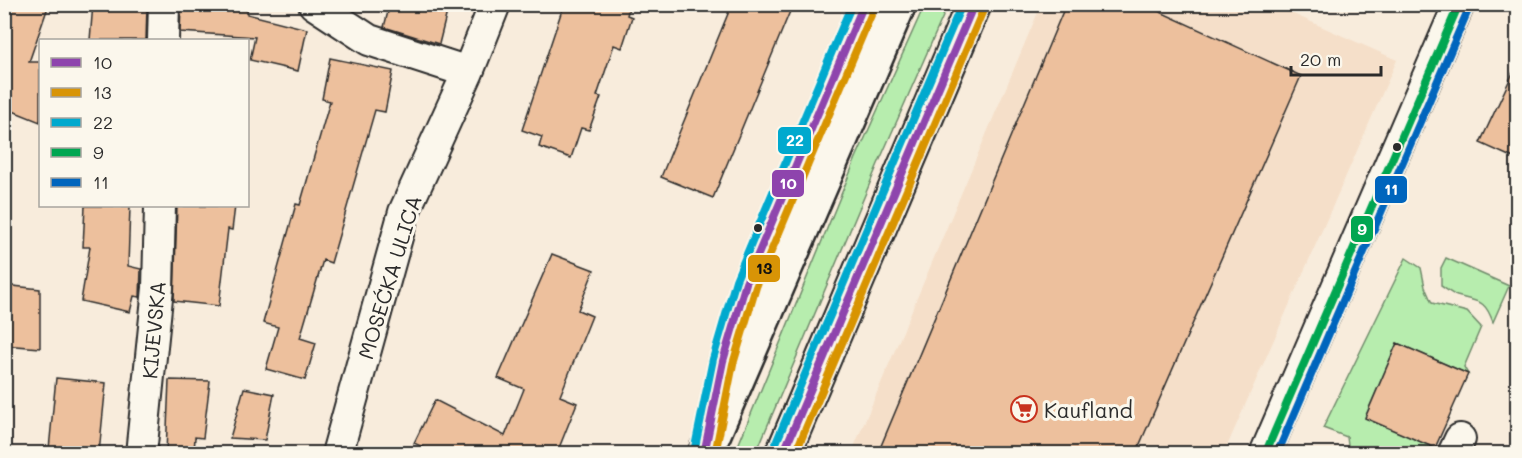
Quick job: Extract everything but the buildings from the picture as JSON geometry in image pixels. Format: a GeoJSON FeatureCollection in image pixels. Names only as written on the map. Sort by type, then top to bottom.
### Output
{"type":"FeatureCollection","features":[{"type":"Feature","properties":{"kind":"main road"},"geometry":{"type":"LineString","coordinates":[[705,453],[899,4]]}},
{"type":"Feature","properties":{"kind":"main road"},"geometry":{"type":"LineString","coordinates":[[783,453],[974,4]]}},
{"type":"Feature","properties":{"kind":"street"},"geometry":{"type":"LineString","coordinates":[[163,39],[164,4]]}},
{"type":"Feature","properties":{"kind":"street"},"geometry":{"type":"LineString","coordinates":[[314,4],[369,39],[468,72]]}},
{"type":"Feature","properties":{"kind":"street","name":"MOSEĆKA ULICA"},"geometry":{"type":"LineString","coordinates":[[337,453],[404,213],[468,72],[495,4]]}},
{"type":"Feature","properties":{"kind":"street"},"geometry":{"type":"LineString","coordinates":[[1265,453],[1459,4]]}},
{"type":"Feature","properties":{"kind":"street","name":"KIJEVSKA"},"geometry":{"type":"LineString","coordinates":[[141,453],[158,288],[159,207]]}},
{"type":"Feature","properties":{"kind":"shaded area","name":"Kaufland"},"geometry":{"type":"Polygon","coordinates":[[[1041,5],[1273,5],[1397,60],[1224,453],[851,454],[1041,5]]]}},
{"type":"Feature","properties":{"kind":"green space"},"geometry":{"type":"Polygon","coordinates":[[[925,4],[948,5],[756,453],[735,453],[856,158],[925,4]]]}},
{"type":"Feature","properties":{"kind":"green space"},"geometry":{"type":"Polygon","coordinates":[[[1406,258],[1421,268],[1425,287],[1432,303],[1467,312],[1481,327],[1464,367],[1468,374],[1397,343],[1365,417],[1435,448],[1428,449],[1426,453],[1349,453],[1347,437],[1323,428],[1406,258]]]}},
{"type":"Feature","properties":{"kind":"green space"},"geometry":{"type":"Polygon","coordinates":[[[1446,258],[1509,286],[1493,322],[1483,305],[1457,296],[1441,286],[1441,268],[1446,258]]]}},
{"type":"Feature","properties":{"kind":"transit line","name":"22"},"geometry":{"type":"LineString","coordinates":[[694,452],[713,359],[736,280],[852,4]]}},
{"type":"Feature","properties":{"kind":"transit line","name":"10"},"geometry":{"type":"LineString","coordinates":[[704,454],[723,361],[746,283],[864,4]]}},
{"type":"Feature","properties":{"kind":"transit line","name":"22"},"geometry":{"type":"LineString","coordinates":[[773,450],[962,4]]}},
{"type":"Feature","properties":{"kind":"transit line","name":"10"},"geometry":{"type":"LineString","coordinates":[[783,454],[974,4]]}},
{"type":"Feature","properties":{"kind":"transit line","name":"9"},"geometry":{"type":"LineString","coordinates":[[1265,454],[1459,4]]}},
{"type":"Feature","properties":{"kind":"transit line","name":"13"},"geometry":{"type":"LineString","coordinates":[[715,454],[733,364],[756,287],[874,8]]}},
{"type":"Feature","properties":{"kind":"transit line","name":"13"},"geometry":{"type":"LineString","coordinates":[[795,454],[984,8]]}},
{"type":"Feature","properties":{"kind":"transit line","name":"11"},"geometry":{"type":"LineString","coordinates":[[1277,454],[1469,8]]}},
{"type":"Feature","properties":{"kind":"place","name":"Kaufland"},"geometry":{"type":"Point","coordinates":[1024,409]}}]}
